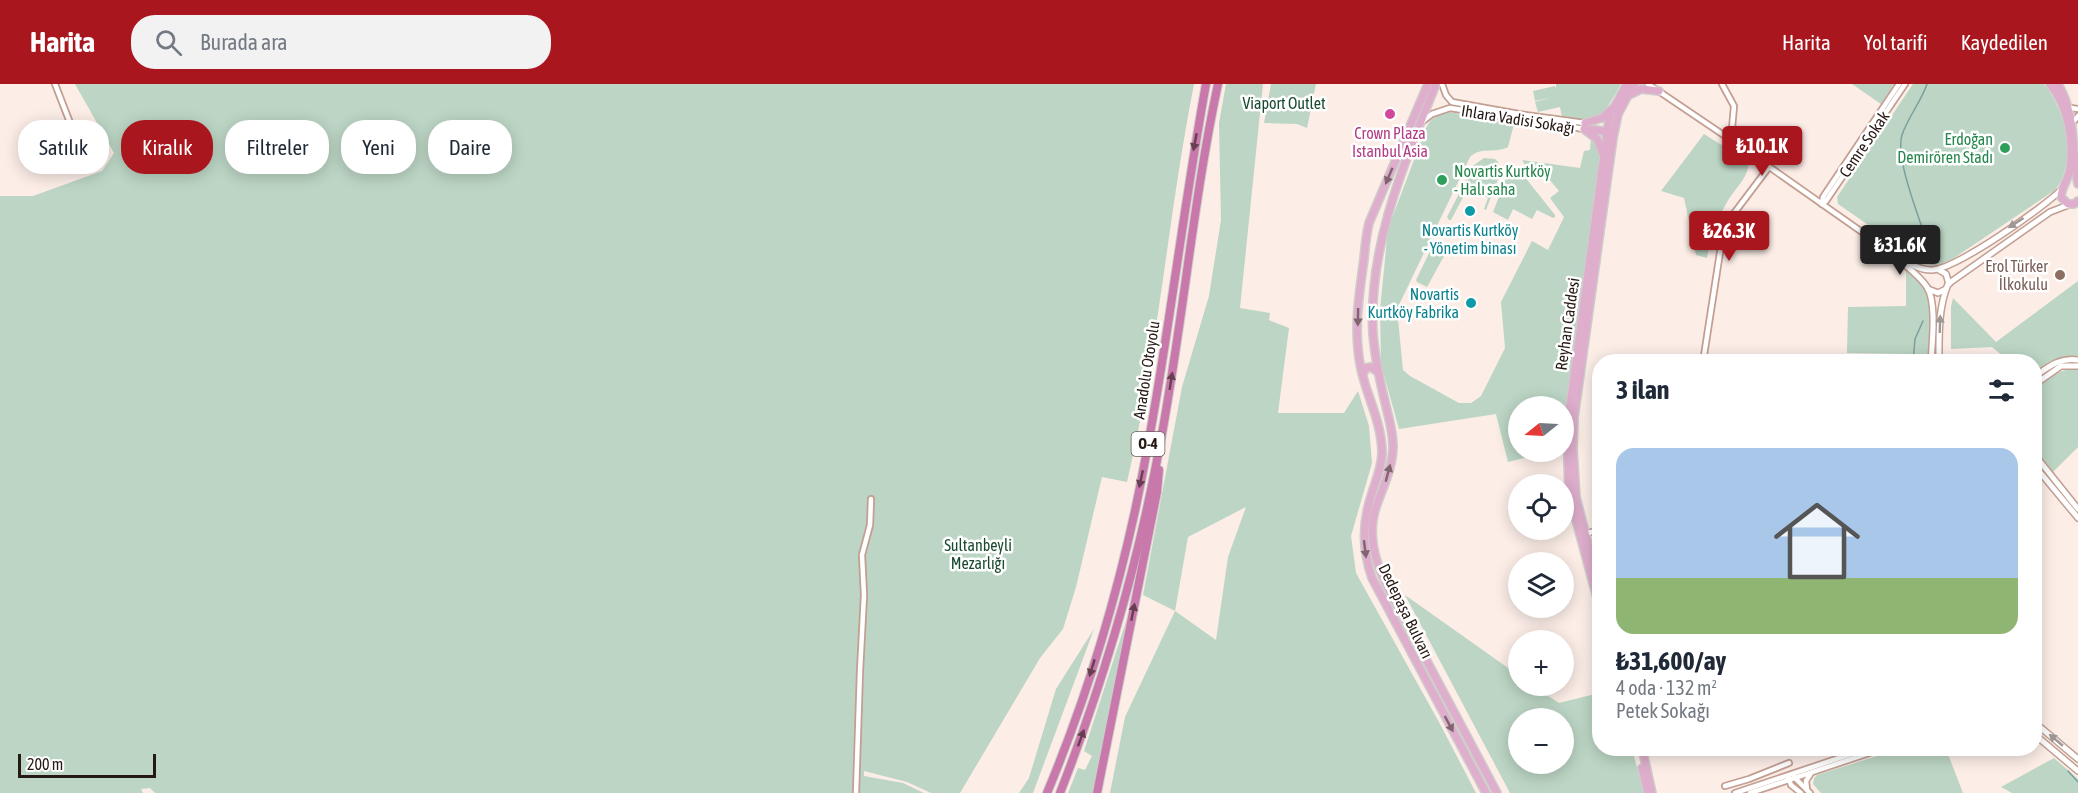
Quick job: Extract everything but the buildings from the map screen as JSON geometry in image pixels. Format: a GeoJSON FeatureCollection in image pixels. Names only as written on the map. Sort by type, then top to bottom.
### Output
{"type":"FeatureCollection","features":[{"type":"Feature","properties":{"kind":"highway","name":"Anadolu Otoyolu"},"geometry":{"type":"LineString","coordinates":[[1047,793],[1084,695],[1111,607],[1135,510],[1156,395],[1206,84]]}},
{"type":"Feature","properties":{"kind":"highway","name":"Anadolu Otoyolu"},"geometry":{"type":"LineString","coordinates":[[1060,793],[1090,714],[1121,615],[1143,528],[1161,439],[1218,84]]}},
{"type":"Feature","properties":{"kind":"highway"},"geometry":{"type":"LineString","coordinates":[[1097,793],[1157,492],[1161,439]]}},
{"type":"Feature","properties":{"kind":"main road","name":"Dedepaşa Bulvarı"},"geometry":{"type":"LineString","coordinates":[[1428,84],[1372,218],[1366,238],[1358,307],[1359,349],[1363,374],[1378,423],[1382,452],[1363,534],[1369,567],[1383,599],[1486,793]]}},
{"type":"Feature","properties":{"kind":"main road","name":"Dedepaşa Bulvarı"},"geometry":{"type":"LineString","coordinates":[[1437,84],[1385,224],[1381,245],[1374,310],[1375,348],[1393,443],[1387,478],[1372,527],[1375,558],[1387,586],[1497,793]]}},
{"type":"Feature","properties":{"kind":"main road","name":"Reyhan Caddesi"},"geometry":{"type":"LineString","coordinates":[[1592,565],[1569,494],[1567,428],[1604,158],[1615,105],[1627,84]]}},
{"type":"Feature","properties":{"kind":"main road","name":"Reyhan Caddesi"},"geometry":{"type":"LineString","coordinates":[[1592,576],[1576,497],[1574,418],[1610,130],[1634,84]]}},
{"type":"Feature","properties":{"kind":"main road"},"geometry":{"type":"LineString","coordinates":[[2050,84],[2060,97],[2070,129],[2070,170],[2061,194],[2063,200],[2075,204]]}},
{"type":"Feature","properties":{"kind":"main road"},"geometry":{"type":"LineString","coordinates":[[2058,84],[2074,108],[2076,118],[2078,186],[2071,184],[2064,187]]}},
{"type":"Feature","properties":{"kind":"main road"},"geometry":{"type":"LineString","coordinates":[[1627,96],[1641,89],[1657,87]]}},
{"type":"Feature","properties":{"kind":"main road"},"geometry":{"type":"LineString","coordinates":[[1585,126],[1602,118],[1615,105]]}},
{"type":"Feature","properties":{"kind":"main road"},"geometry":{"type":"LineString","coordinates":[[1585,126],[1610,130]]}},
{"type":"Feature","properties":{"kind":"main road"},"geometry":{"type":"LineString","coordinates":[[1585,126],[1601,145],[1604,158]]}},
{"type":"Feature","properties":{"kind":"main road"},"geometry":{"type":"LineString","coordinates":[[1372,218],[1373,224],[1378,227],[1385,224]]}},
{"type":"Feature","properties":{"kind":"main road"},"geometry":{"type":"LineString","coordinates":[[1366,238],[1374,236],[1381,245]]}},
{"type":"Feature","properties":{"kind":"main road"},"geometry":{"type":"LineString","coordinates":[[1359,349],[1363,356],[1368,356],[1375,348]]}},
{"type":"Feature","properties":{"kind":"main road"},"geometry":{"type":"LineString","coordinates":[[1363,374],[1366,368],[1371,367],[1379,373]]}},
{"type":"Feature","properties":{"kind":"main road"},"geometry":{"type":"LineString","coordinates":[[1639,756],[1648,793]]}},
{"type":"Feature","properties":{"kind":"main road"},"geometry":{"type":"LineString","coordinates":[[1644,756],[1652,793]]}},
{"type":"Feature","properties":{"kind":"street"},"geometry":{"type":"LineString","coordinates":[[55,84],[69,120]]}},
{"type":"Feature","properties":{"kind":"street"},"geometry":{"type":"LineString","coordinates":[[1442,84],[1446,95],[1452,102],[1585,126]]}},
{"type":"Feature","properties":{"kind":"street"},"geometry":{"type":"LineString","coordinates":[[1648,84],[1657,87],[1889,251],[1915,273],[1927,288],[1938,293],[2050,212],[2075,204]]}},
{"type":"Feature","properties":{"kind":"street"},"geometry":{"type":"LineString","coordinates":[[1722,84],[1734,106],[1731,140]]}},
{"type":"Feature","properties":{"kind":"street","name":"Cemre Sokak"},"geometry":{"type":"LineString","coordinates":[[1868,134],[1899,84]]}},
{"type":"Feature","properties":{"kind":"street","name":"Cemre Sokak"},"geometry":{"type":"LineString","coordinates":[[1822,204],[1823,197],[1905,84]]}},
{"type":"Feature","properties":{"kind":"street","name":"Ihlara Vadisi Sokağı"},"geometry":{"type":"LineString","coordinates":[[1421,123],[1432,114],[1450,108],[1585,126]]}},
{"type":"Feature","properties":{"kind":"street"},"geometry":{"type":"LineString","coordinates":[[1704,354],[1723,233],[1735,212],[1769,167]]}},
{"type":"Feature","properties":{"kind":"street"},"geometry":{"type":"LineString","coordinates":[[1932,354],[1932,303],[1927,288],[1927,275],[1972,252],[2045,204],[2064,187]]}},
{"type":"Feature","properties":{"kind":"street"},"geometry":{"type":"LineString","coordinates":[[1889,251],[1921,268],[1946,274],[1948,286],[1943,298],[1940,317],[1940,354]]}},
{"type":"Feature","properties":{"kind":"street"},"geometry":{"type":"LineString","coordinates":[[2042,372],[2061,361],[2078,360]]}},
{"type":"Feature","properties":{"kind":"street"},"geometry":{"type":"LineString","coordinates":[[2042,379],[2061,366],[2078,366]]}},
{"type":"Feature","properties":{"kind":"street"},"geometry":{"type":"LineString","coordinates":[[2042,465],[2078,518]]}},
{"type":"Feature","properties":{"kind":"street"},"geometry":{"type":"LineString","coordinates":[[2042,473],[2078,509]]}},
{"type":"Feature","properties":{"kind":"street"},"geometry":{"type":"LineString","coordinates":[[856,793],[864,595],[862,555],[870,525],[871,499]]}},
{"type":"Feature","properties":{"kind":"street"},"geometry":{"type":"LineString","coordinates":[[1582,534],[1592,532]]}},
{"type":"Feature","properties":{"kind":"street"},"geometry":{"type":"LineString","coordinates":[[2042,729],[2078,759]]}},
{"type":"Feature","properties":{"kind":"street"},"geometry":{"type":"LineString","coordinates":[[2042,741],[2078,771]]}},
{"type":"Feature","properties":{"kind":"street"},"geometry":{"type":"LineString","coordinates":[[1750,793],[1848,756]]}},
{"type":"Feature","properties":{"kind":"street"},"geometry":{"type":"LineString","coordinates":[[1735,793],[1782,777],[1796,778],[1861,756]]}},
{"type":"Feature","properties":{"kind":"street"},"geometry":{"type":"LineString","coordinates":[[1725,786],[1789,763]]}},
{"type":"Feature","properties":{"kind":"street"},"geometry":{"type":"LineString","coordinates":[[1779,766],[1782,777]]}},
{"type":"Feature","properties":{"kind":"street"},"geometry":{"type":"LineString","coordinates":[[1809,791],[1806,781],[1811,773]]}},
{"type":"Feature","properties":{"kind":"street"},"geometry":{"type":"LineString","coordinates":[[1789,778],[1793,788],[1801,793]]}},
{"type":"Feature","properties":{"kind":"street"},"geometry":{"type":"LineString","coordinates":[[1796,778],[1809,791]]}},
{"type":"Feature","properties":{"kind":"green space","name":"Sultanbeyli Mezarlığı"},"geometry":{"type":"Polygon","coordinates":[[[75,84],[1194,84],[1147,383],[1127,482],[1102,477],[1076,587],[1063,629],[1040,658],[960,793],[931,793],[907,782],[864,771],[864,776],[903,783],[924,793],[155,793],[150,788],[141,789],[143,793],[0,793],[0,196],[33,196],[94,174],[109,174],[109,160],[114,153],[109,144],[109,120],[95,120],[75,84]]]}},
{"type":"Feature","properties":{"kind":"green space"},"geometry":{"type":"Polygon","coordinates":[[[1226,84],[1263,84],[1240,308],[1270,313],[1269,320],[1289,328],[1278,413],[1344,413],[1358,391],[1369,426],[1372,463],[1351,536],[1356,573],[1476,793],[1110,793],[1125,717],[1175,611],[1143,595],[1182,387],[1209,296],[1221,220],[1219,123],[1226,84]],[[1246,507],[1188,537],[1175,611],[1216,640],[1228,557],[1246,507]]]}},
{"type":"Feature","properties":{"kind":"green space","name":"Viaport Outlet"},"geometry":{"type":"Polygon","coordinates":[[[1271,84],[1316,84],[1307,128],[1297,124],[1264,123],[1271,84]]]}},
{"type":"Feature","properties":{"kind":"green space"},"geometry":{"type":"Polygon","coordinates":[[[1556,84],[1621,84],[1610,104],[1599,115],[1593,118],[1575,119],[1562,117],[1560,107],[1538,112],[1535,102],[1549,98],[1535,101],[1533,91],[1555,86],[1556,89],[1556,84]]]}},
{"type":"Feature","properties":{"kind":"green space"},"geometry":{"type":"Polygon","coordinates":[[[1852,84],[1894,84],[1881,104],[1852,84]]]}},
{"type":"Feature","properties":{"kind":"green space"},"geometry":{"type":"Polygon","coordinates":[[[1913,84],[2044,84],[2058,108],[2066,136],[2066,164],[2055,190],[1954,258],[1938,264],[1922,262],[1838,204],[1837,197],[1913,84]]]}},
{"type":"Feature","properties":{"kind":"green space"},"geometry":{"type":"Polygon","coordinates":[[[1449,112],[1514,124],[1508,147],[1479,152],[1470,157],[1397,309],[1403,370],[1459,403],[1471,403],[1481,396],[1505,348],[1501,302],[1532,241],[1548,250],[1564,217],[1550,198],[1559,191],[1544,173],[1534,167],[1529,171],[1522,160],[1580,168],[1584,151],[1590,150],[1591,138],[1595,139],[1601,153],[1568,396],[1508,396],[1508,462],[1496,414],[1399,429],[1381,364],[1380,310],[1388,229],[1426,128],[1435,117],[1449,112]]]}},
{"type":"Feature","properties":{"kind":"green space"},"geometry":{"type":"Polygon","coordinates":[[[1704,134],[1749,162],[1743,179],[1719,217],[1707,258],[1696,255],[1684,198],[1661,191],[1704,134]]]}},
{"type":"Feature","properties":{"kind":"green space"},"geometry":{"type":"Polygon","coordinates":[[[1484,158],[1495,159],[1498,162],[1500,174],[1486,210],[1484,209],[1488,198],[1475,191],[1474,193],[1467,190],[1449,220],[1447,217],[1474,165],[1484,158]]]}},
{"type":"Feature","properties":{"kind":"green space"},"geometry":{"type":"Polygon","coordinates":[[[1516,173],[1524,176],[1555,217],[1537,210],[1532,219],[1513,209],[1508,220],[1493,212],[1506,179],[1516,173]]]}},
{"type":"Feature","properties":{"kind":"green space"},"geometry":{"type":"Polygon","coordinates":[[[1434,243],[1439,245],[1438,253],[1444,256],[1427,287],[1416,280],[1434,243]]]}},
{"type":"Feature","properties":{"kind":"green space"},"geometry":{"type":"Polygon","coordinates":[[[1906,268],[1921,283],[1930,300],[1930,354],[1847,353],[1848,307],[1906,306],[1906,268]]]}},
{"type":"Feature","properties":{"kind":"green space"},"geometry":{"type":"Polygon","coordinates":[[[2078,281],[2078,356],[2055,361],[2042,368],[2042,354],[2000,354],[1992,347],[1951,349],[1953,298],[1996,342],[2078,281]]]}},
{"type":"Feature","properties":{"kind":"green space"},"geometry":{"type":"Polygon","coordinates":[[[2072,368],[2078,369],[2078,447],[2053,472],[2042,459],[2042,382],[2072,368]]]}},
{"type":"Feature","properties":{"kind":"green space"},"geometry":{"type":"Polygon","coordinates":[[[1405,595],[1508,668],[1508,696],[1548,696],[1559,703],[1592,695],[1592,756],[1634,756],[1644,793],[1510,793],[1405,595]]]}},
{"type":"Feature","properties":{"kind":"green space"},"geometry":{"type":"Polygon","coordinates":[[[1131,606],[1093,793],[1068,793],[1078,768],[1085,770],[1092,756],[1084,751],[1131,606]]]}},
{"type":"Feature","properties":{"kind":"green space"},"geometry":{"type":"Polygon","coordinates":[[[1094,629],[1033,793],[1019,793],[1029,778],[1056,689],[1094,629]]]}},
{"type":"Feature","properties":{"kind":"green space"},"geometry":{"type":"Polygon","coordinates":[[[1877,756],[1949,756],[1963,793],[1821,793],[1813,784],[1817,775],[1877,756]]]}},
{"type":"Feature","properties":{"kind":"green space"},"geometry":{"type":"Polygon","coordinates":[[[2054,758],[2078,779],[2078,793],[2012,793],[2001,787],[2054,758]]]}},
{"type":"Feature","properties":{"kind":"waterway"},"geometry":{"type":"LineString","coordinates":[[1927,84],[1902,135],[1901,146],[1902,161],[1911,195],[1932,257]]}},
{"type":"Feature","properties":{"kind":"waterway"},"geometry":{"type":"LineString","coordinates":[[1914,354],[1915,339],[1923,321]]}},
{"type":"Feature","properties":{"kind":"waterway"},"geometry":{"type":"LineString","coordinates":[[2068,771],[2078,782]]}},
{"type":"Feature","properties":{"kind":"place","name":"Crown Plaza Istanbul Asia"},"geometry":{"type":"Point","coordinates":[1390,114]}},
{"type":"Feature","properties":{"kind":"place","name":"Erdoğan Demirören Stadı"},"geometry":{"type":"Point","coordinates":[2005,148]}},
{"type":"Feature","properties":{"kind":"place","name":"Novartis Kurtköy - Halı saha"},"geometry":{"type":"Point","coordinates":[1442,180]}},
{"type":"Feature","properties":{"kind":"place","name":"Novartis Kurtköy - Yönetim binası"},"geometry":{"type":"Point","coordinates":[1470,211]}},
{"type":"Feature","properties":{"kind":"place","name":"Erol Türker İlkokulu"},"geometry":{"type":"Point","coordinates":[2060,275]}},
{"type":"Feature","properties":{"kind":"place","name":"Novartis Kurtköy Fabrika"},"geometry":{"type":"Point","coordinates":[1471,303]}}]}
